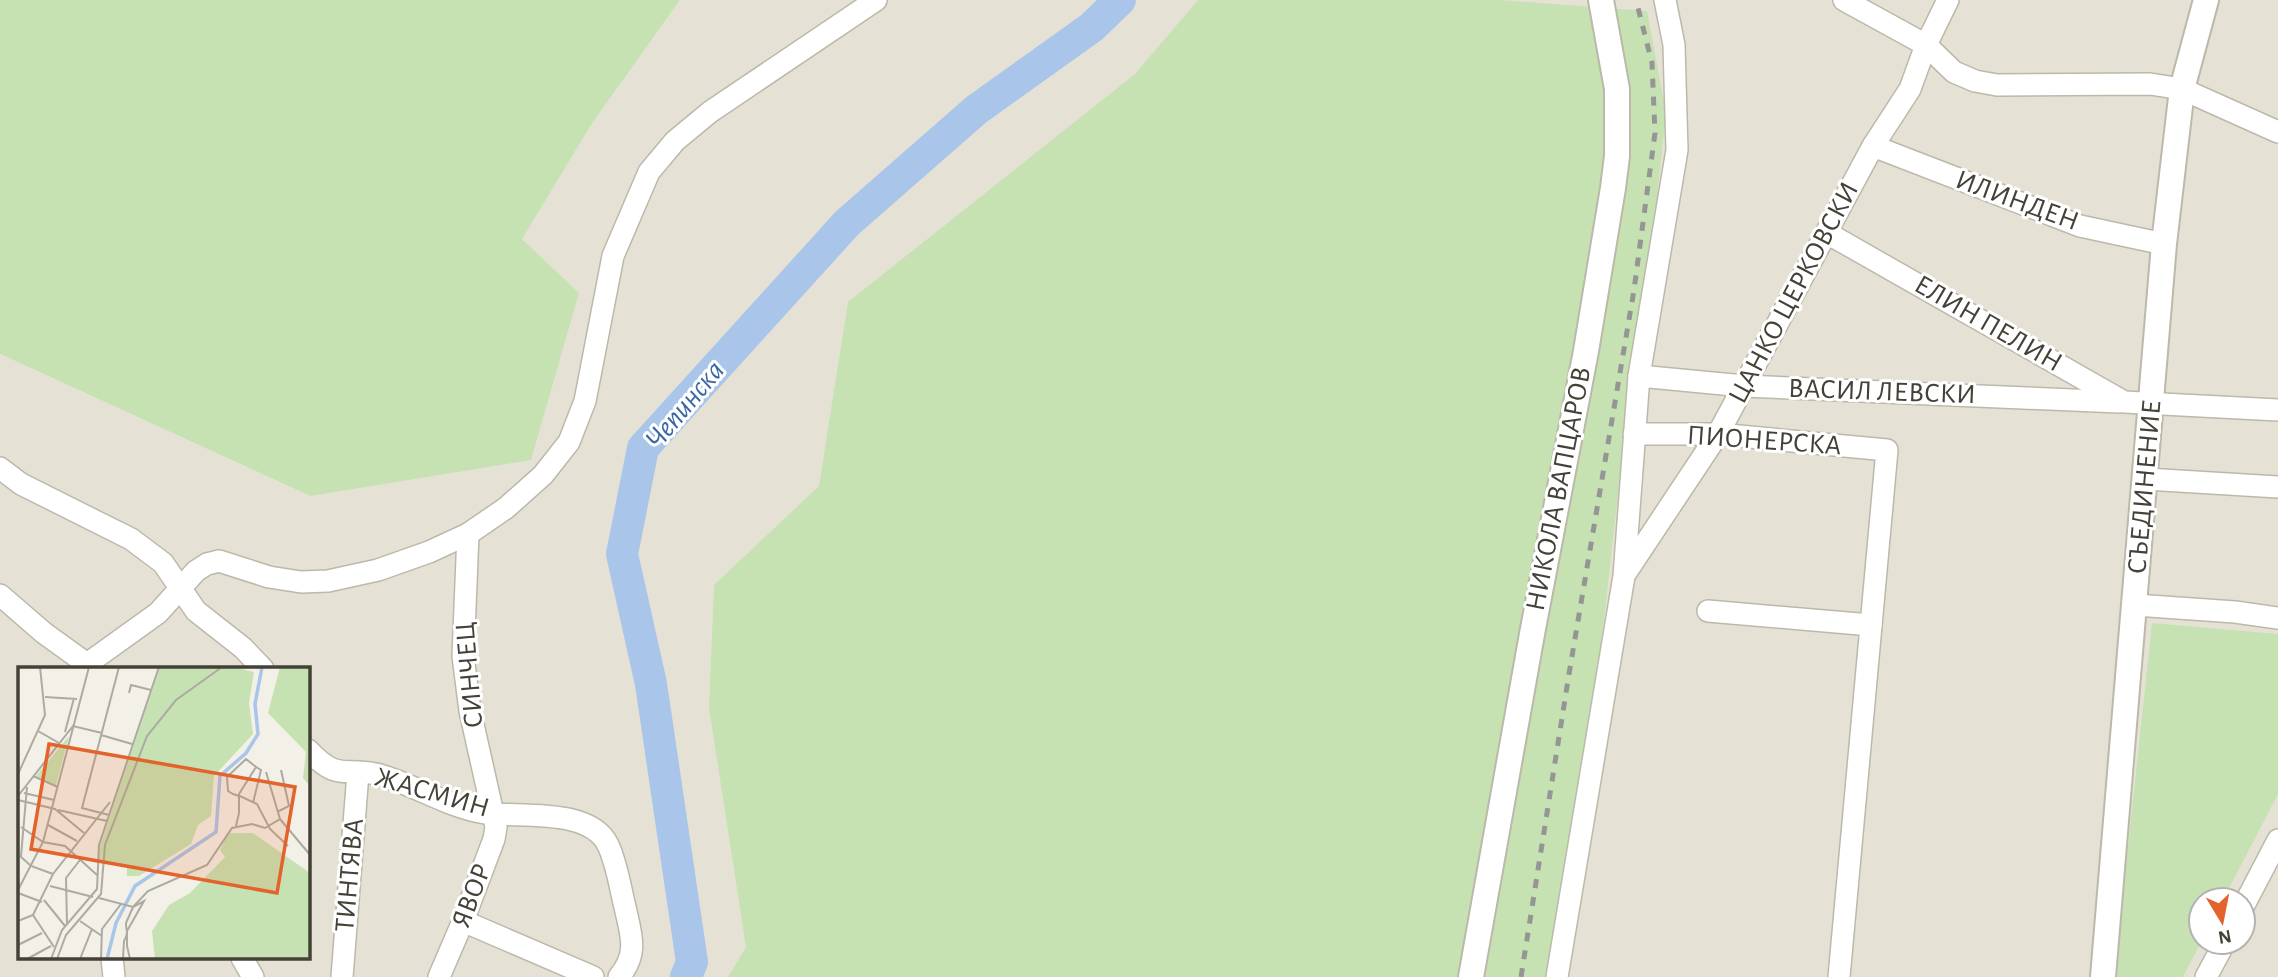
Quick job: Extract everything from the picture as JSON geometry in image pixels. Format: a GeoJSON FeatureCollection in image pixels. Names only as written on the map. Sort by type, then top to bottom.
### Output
{"type":"FeatureCollection","features":[{"type":"Feature","properties":{"kind":"street"},"geometry":{"type":"LineString","coordinates":[[0,595],[89,667],[158,612],[196,570],[219,561],[269,577],[301,582],[328,581],[378,570],[429,552],[468,534],[506,508],[543,475],[569,442],[585,401],[613,256],[649,172],[675,141],[710,112],[876,0]]}},
{"type":"Feature","properties":{"kind":"street","name":"НИКОЛА ВАПЦАРОВ"},"geometry":{"type":"LineString","coordinates":[[1471,977],[1586,351],[1613,188],[1617,156],[1617,89],[1601,0]]}},
{"type":"Feature","properties":{"kind":"street","name":"НИКОЛА ВАПЦАРОВ"},"geometry":{"type":"LineString","coordinates":[[1557,977],[1624,576],[1639,376],[1677,150],[1674,45],[1665,0]]}},
{"type":"Feature","properties":{"kind":"street"},"geometry":{"type":"LineString","coordinates":[[1844,0],[1926,46],[1954,72],[1975,81],[1997,85],[2150,84],[2182,89],[2278,132]]}},
{"type":"Feature","properties":{"kind":"street","name":"ЦАНКО ЦЕРКОВСКИ"},"geometry":{"type":"LineString","coordinates":[[1624,576],[1718,434],[1873,146],[1910,89],[1926,46],[1948,0]]}},
{"type":"Feature","properties":{"kind":"street","name":"СЪЕДИНЕНИЕ"},"geometry":{"type":"LineString","coordinates":[[2103,977],[2164,244],[2182,89],[2206,0]]}},
{"type":"Feature","properties":{"kind":"street","name":"ИЛИНДЕН"},"geometry":{"type":"LineString","coordinates":[[1873,146],[2080,226],[2164,244]]}},
{"type":"Feature","properties":{"kind":"street","name":"ЕЛИН ПЕЛИН"},"geometry":{"type":"LineString","coordinates":[[1827,233],[2124,402],[2152,403]]}},
{"type":"Feature","properties":{"kind":"street","name":"ВАСИЛ ЛЕВСКИ"},"geometry":{"type":"LineString","coordinates":[[1639,376],[1744,386],[2124,402]]}},
{"type":"Feature","properties":{"kind":"street"},"geometry":{"type":"LineString","coordinates":[[2152,403],[2278,410]]}},
{"type":"Feature","properties":{"kind":"street","name":"ПИОНЕРСКА"},"geometry":{"type":"LineString","coordinates":[[1634,433],[1718,434],[1886,450],[1839,977]]}},
{"type":"Feature","properties":{"kind":"street"},"geometry":{"type":"LineString","coordinates":[[0,468],[21,484],[131,539],[163,564],[196,611],[243,648],[261,667]]}},
{"type":"Feature","properties":{"kind":"street"},"geometry":{"type":"LineString","coordinates":[[2146,479],[2278,487]]}},
{"type":"Feature","properties":{"kind":"street","name":"СИНЧЕЦ"},"geometry":{"type":"LineString","coordinates":[[468,534],[463,656],[470,711],[494,813]]}},
{"type":"Feature","properties":{"kind":"street"},"geometry":{"type":"LineString","coordinates":[[2135,605],[2278,618]]}},
{"type":"Feature","properties":{"kind":"street"},"geometry":{"type":"LineString","coordinates":[[1707,611],[1871,625]]}},
{"type":"Feature","properties":{"kind":"street","name":"ЖАСМИН"},"geometry":{"type":"LineString","coordinates":[[314,756],[333,770],[381,776],[473,809],[494,813],[547,814],[586,826],[603,836],[609,846],[633,950],[628,966],[620,977]]}},
{"type":"Feature","properties":{"kind":"street","name":"ТИНТЯВА"},"geometry":{"type":"LineString","coordinates":[[341,977],[358,773]]}},
{"type":"Feature","properties":{"kind":"street","name":"ЯВОР"},"geometry":{"type":"LineString","coordinates":[[439,977],[494,839],[494,813]]}},
{"type":"Feature","properties":{"kind":"street"},"geometry":{"type":"LineString","coordinates":[[2254,886],[2278,841]]}},
{"type":"Feature","properties":{"kind":"street"},"geometry":{"type":"LineString","coordinates":[[463,921],[593,977]]}},
{"type":"Feature","properties":{"kind":"street"},"geometry":{"type":"LineString","coordinates":[[2206,977],[2217,956]]}},
{"type":"Feature","properties":{"kind":"street"},"geometry":{"type":"LineString","coordinates":[[243,960],[253,977]]}},
{"type":"Feature","properties":{"kind":"shaded area"},"geometry":{"type":"Polygon","coordinates":[[[680,0],[2278,0],[2278,977],[0,977],[0,354],[310,496],[521,239],[591,125],[680,0]]]}},
{"type":"Feature","properties":{"kind":"green space"},"geometry":{"type":"Polygon","coordinates":[[[0,0],[680,0],[591,125],[522,239],[579,293],[531,460],[310,496],[0,354],[0,0]]]}},
{"type":"Feature","properties":{"kind":"green space"},"geometry":{"type":"Polygon","coordinates":[[[1198,0],[1500,0],[1647,11],[1666,112],[1655,218],[1637,323],[1600,656],[1547,977],[728,977],[746,947],[709,708],[714,585],[819,486],[848,302],[1135,74],[1198,0]]]}},
{"type":"Feature","properties":{"kind":"green space"},"geometry":{"type":"Polygon","coordinates":[[[2152,623],[2278,634],[2278,794],[2230,886],[2187,886],[2187,956],[2194,956],[2183,977],[2114,977],[2152,623]]]}},
{"type":"Feature","properties":{"kind":"waterway","name":"Чепинска"},"geometry":{"type":"LineString","coordinates":[[686,977],[692,962],[651,684],[622,554],[643,448],[847,223],[976,110],[1092,27],[1120,0]]}},
{"type":"Feature","properties":{"kind":"railway"},"geometry":{"type":"LineString","coordinates":[[1521,977],[1634,290],[1655,133],[1652,63],[1636,0]]}}]}
